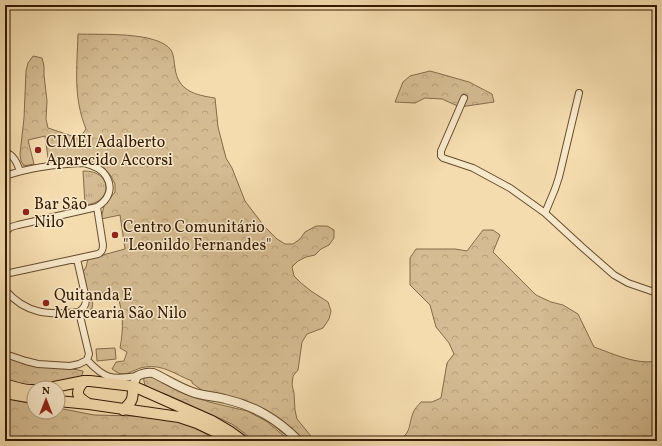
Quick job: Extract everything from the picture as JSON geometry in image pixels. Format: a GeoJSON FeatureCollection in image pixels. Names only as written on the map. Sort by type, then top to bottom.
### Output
{"type":"FeatureCollection","features":[{"type":"Feature","properties":{"kind":"main road"},"geometry":{"type":"LineString","coordinates":[[84,381],[78,391],[78,395],[80,399],[89,404]]}},
{"type":"Feature","properties":{"kind":"main road"},"geometry":{"type":"LineString","coordinates":[[66,385],[84,381],[133,386],[212,421],[229,430],[243,441]]}},
{"type":"Feature","properties":{"kind":"main road"},"geometry":{"type":"LineString","coordinates":[[5,384],[26,390]]}},
{"type":"Feature","properties":{"kind":"main road"},"geometry":{"type":"LineString","coordinates":[[123,410],[130,404],[133,398],[133,386]]}},
{"type":"Feature","properties":{"kind":"main road"},"geometry":{"type":"LineString","coordinates":[[5,393],[26,397]]}},
{"type":"Feature","properties":{"kind":"main road"},"geometry":{"type":"LineString","coordinates":[[66,402],[185,419],[198,423],[231,441]]}},
{"type":"Feature","properties":{"kind":"street"},"geometry":{"type":"LineString","coordinates":[[545,213],[559,177],[579,93]]}},
{"type":"Feature","properties":{"kind":"street"},"geometry":{"type":"LineString","coordinates":[[464,98],[441,151],[441,156],[473,168],[520,195],[545,213],[614,275],[628,283],[657,293]]}},
{"type":"Feature","properties":{"kind":"street"},"geometry":{"type":"LineString","coordinates":[[5,152],[14,158],[20,171]]}},
{"type":"Feature","properties":{"kind":"street"},"geometry":{"type":"LineString","coordinates":[[5,176],[42,166],[84,163],[101,171],[106,176],[110,184],[107,199],[97,207],[18,225],[11,227],[5,232]]}},
{"type":"Feature","properties":{"kind":"street"},"geometry":{"type":"LineString","coordinates":[[5,274],[101,253],[103,245],[97,207]]}},
{"type":"Feature","properties":{"kind":"street"},"geometry":{"type":"LineString","coordinates":[[5,290],[19,303],[36,311],[43,313],[79,312],[84,308],[86,299],[77,259]]}},
{"type":"Feature","properties":{"kind":"street"},"geometry":{"type":"LineString","coordinates":[[5,354],[38,364],[70,366],[87,360],[89,354],[79,312]]}},
{"type":"Feature","properties":{"kind":"street"},"geometry":{"type":"LineString","coordinates":[[87,360],[104,375],[113,378],[137,376],[148,372],[153,373],[192,392],[246,405],[266,414],[299,441]]}},
{"type":"Feature","properties":{"kind":"street"},"geometry":{"type":"LineString","coordinates":[[133,386],[137,376]]}},
{"type":"Feature","properties":{"kind":"green space"},"geometry":{"type":"Polygon","coordinates":[[[78,34],[127,35],[154,40],[164,44],[172,52],[177,76],[184,87],[194,93],[215,98],[218,127],[226,158],[232,168],[245,201],[264,226],[277,239],[285,244],[293,244],[300,239],[305,232],[316,226],[327,226],[334,230],[334,238],[329,245],[321,249],[315,255],[298,261],[292,267],[294,276],[311,291],[328,302],[331,311],[329,319],[323,328],[307,334],[302,342],[298,370],[293,376],[292,385],[297,419],[315,441],[296,441],[285,435],[258,412],[206,393],[192,383],[192,381],[164,369],[152,366],[120,374],[112,369],[116,362],[124,361],[127,352],[120,348],[122,320],[121,307],[117,293],[102,293],[93,299],[92,309],[83,311],[88,301],[82,274],[88,259],[125,249],[120,215],[101,219],[104,206],[115,192],[115,184],[111,176],[100,163],[67,162],[48,158],[45,136],[28,140],[34,164],[24,166],[21,161],[20,154],[24,118],[26,71],[28,63],[33,56],[42,58],[44,66],[47,101],[46,119],[48,128],[72,136],[81,136],[86,129],[77,94],[78,34]]]}},
{"type":"Feature","properties":{"kind":"green space"},"geometry":{"type":"Polygon","coordinates":[[[430,71],[469,82],[492,94],[494,102],[460,107],[442,99],[425,98],[415,103],[395,102],[403,82],[410,76],[430,71]]]}},
{"type":"Feature","properties":{"kind":"green space"},"geometry":{"type":"Polygon","coordinates":[[[83,171],[93,172],[100,176],[106,187],[105,193],[101,199],[94,203],[85,205],[83,171]]]}},
{"type":"Feature","properties":{"kind":"green space"},"geometry":{"type":"Polygon","coordinates":[[[483,230],[493,230],[500,235],[493,252],[536,295],[551,302],[563,305],[578,314],[594,347],[617,356],[633,360],[649,362],[657,361],[657,441],[397,441],[405,435],[409,429],[411,418],[415,409],[421,402],[432,402],[441,398],[447,363],[454,354],[449,343],[436,327],[430,305],[410,285],[410,258],[416,249],[455,249],[467,251],[483,230]]]}},
{"type":"Feature","properties":{"kind":"green space"},"geometry":{"type":"Polygon","coordinates":[[[115,348],[116,359],[97,361],[96,349],[115,348]]]}},
{"type":"Feature","properties":{"kind":"green space"},"geometry":{"type":"Polygon","coordinates":[[[5,354],[56,367],[83,371],[80,380],[66,383],[66,380],[26,380],[26,386],[5,382],[5,354]]]}},
{"type":"Feature","properties":{"kind":"green space"},"geometry":{"type":"Polygon","coordinates":[[[148,373],[188,394],[209,402],[247,411],[266,421],[290,441],[255,441],[232,424],[145,385],[144,378],[148,373]]]}},
{"type":"Feature","properties":{"kind":"green space"},"geometry":{"type":"Polygon","coordinates":[[[5,398],[26,402],[26,420],[66,420],[66,410],[94,415],[173,417],[220,441],[128,441],[125,435],[117,437],[112,441],[5,441],[5,398]]]}},
{"type":"Feature","properties":{"kind":"water"},"geometry":{"type":"Polygon","coordinates":[[[152,437],[175,441],[126,441],[152,437]]]}},
{"type":"Feature","properties":{"kind":"place","name":"CIMEI Adalberto Aparecido Accorsi"},"geometry":{"type":"Point","coordinates":[38,150]}},
{"type":"Feature","properties":{"kind":"place","name":"Bar São Nilo"},"geometry":{"type":"Point","coordinates":[26,212]}},
{"type":"Feature","properties":{"kind":"place","name":"Centro Comunitário \"Leonildo Fernandes\""},"geometry":{"type":"Point","coordinates":[115,235]}},
{"type":"Feature","properties":{"kind":"place","name":"Quitanda E Mercearia São Nilo"},"geometry":{"type":"Point","coordinates":[46,303]}}]}
